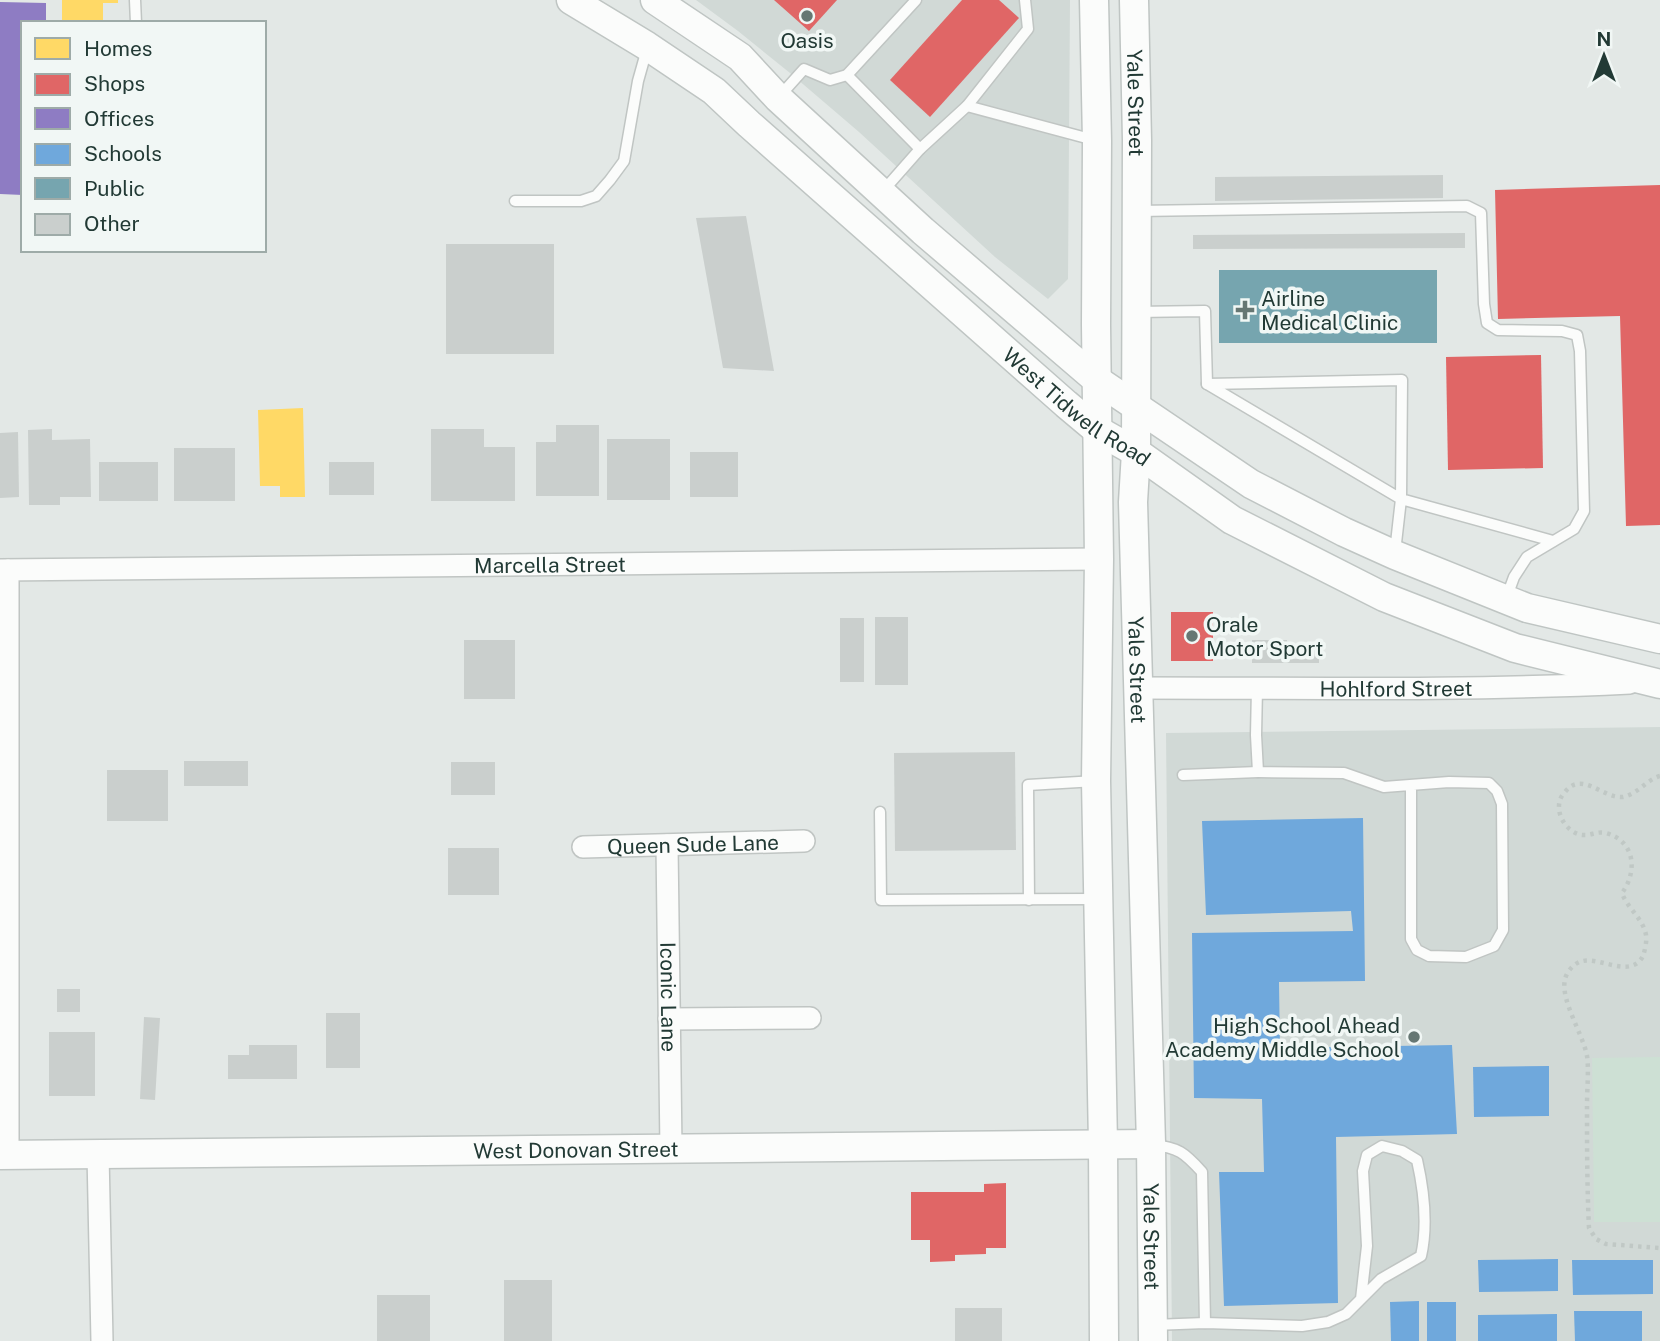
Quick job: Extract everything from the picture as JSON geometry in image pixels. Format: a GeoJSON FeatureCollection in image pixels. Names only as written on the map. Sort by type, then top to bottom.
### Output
{"type":"FeatureCollection","features":[{"type":"Feature","properties":{"kind":"main road","name":"West Tidwell Road"},"geometry":{"type":"LineString","coordinates":[[570,0],[647,46],[714,91],[964,316],[1097,430],[1136,452],[1232,520],[1384,597],[1515,648],[1657,683]]}},
{"type":"Feature","properties":{"kind":"main road","name":"West Tidwell Road"},"geometry":{"type":"LineString","coordinates":[[655,0],[740,57],[778,98],[881,193],[1097,380],[1251,484],[1395,555],[1517,604],[1660,639]]}},
{"type":"Feature","properties":{"kind":"main road","name":"Yale Street"},"geometry":{"type":"LineString","coordinates":[[1094,0],[1099,559],[1096,781],[1104,1341]]}},
{"type":"Feature","properties":{"kind":"main road","name":"Yale Street"},"geometry":{"type":"LineString","coordinates":[[1134,0],[1138,140],[1133,527],[1151,1144],[1153,1333]]}},
{"type":"Feature","properties":{"kind":"main road"},"geometry":{"type":"LineString","coordinates":[[749,124],[778,98]]}},
{"type":"Feature","properties":{"kind":"main road"},"geometry":{"type":"LineString","coordinates":[[1097,141],[1138,140]]}},
{"type":"Feature","properties":{"kind":"main road"},"geometry":{"type":"LineString","coordinates":[[1515,648],[1517,604]]}},
{"type":"Feature","properties":{"kind":"main road","name":"West Donovan Street"},"geometry":{"type":"LineString","coordinates":[[4,1155],[1151,1144]]}},
{"type":"Feature","properties":{"kind":"street","name":"Marcella Street"},"geometry":{"type":"LineString","coordinates":[[4,570],[1099,559]]}},
{"type":"Feature","properties":{"kind":"street"},"geometry":{"type":"LineString","coordinates":[[4,570],[4,1155]]}},
{"type":"Feature","properties":{"kind":"street","name":"Hohlford Street"},"geometry":{"type":"LineString","coordinates":[[1139,688],[1449,689],[1657,683]]}},
{"type":"Feature","properties":{"kind":"street","name":"Queen Sude Lane"},"geometry":{"type":"LineString","coordinates":[[583,847],[804,841]]}},
{"type":"Feature","properties":{"kind":"street","name":"Iconic Lane"},"geometry":{"type":"LineString","coordinates":[[667,845],[671,1149]]}},
{"type":"Feature","properties":{"kind":"street"},"geometry":{"type":"LineString","coordinates":[[669,1018],[810,1018]]}},
{"type":"Feature","properties":{"kind":"street"},"geometry":{"type":"LineString","coordinates":[[98,1154],[102,1341]]}},
{"type":"Feature","properties":{"kind":"lane"},"geometry":{"type":"LineString","coordinates":[[135,0],[136,21]]}},
{"type":"Feature","properties":{"kind":"lane"},"geometry":{"type":"LineString","coordinates":[[778,98],[804,69],[830,80],[847,75],[916,0]]}},
{"type":"Feature","properties":{"kind":"lane"},"geometry":{"type":"LineString","coordinates":[[881,193],[920,149],[967,106],[1028,29],[1025,0]]}},
{"type":"Feature","properties":{"kind":"lane"},"geometry":{"type":"LineString","coordinates":[[515,201],[581,201],[596,196],[610,180],[624,161],[647,46]]}},
{"type":"Feature","properties":{"kind":"lane"},"geometry":{"type":"LineString","coordinates":[[847,75],[920,149]]}},
{"type":"Feature","properties":{"kind":"lane"},"geometry":{"type":"LineString","coordinates":[[967,106],[1097,141]]}},
{"type":"Feature","properties":{"kind":"lane"},"geometry":{"type":"LineString","coordinates":[[1137,211],[1467,206],[1481,213],[1487,323],[1498,330],[1562,331],[1577,335],[1580,351],[1584,511],[1573,529],[1527,557],[1514,577],[1517,604]]}},
{"type":"Feature","properties":{"kind":"lane"},"geometry":{"type":"LineString","coordinates":[[1136,313],[1205,311],[1207,384]]}},
{"type":"Feature","properties":{"kind":"lane"},"geometry":{"type":"LineString","coordinates":[[1207,384],[1402,380],[1401,499],[1395,555]]}},
{"type":"Feature","properties":{"kind":"lane"},"geometry":{"type":"LineString","coordinates":[[1207,384],[1401,499],[1553,541]]}},
{"type":"Feature","properties":{"kind":"lane"},"geometry":{"type":"LineString","coordinates":[[1257,688],[1258,772]]}},
{"type":"Feature","properties":{"kind":"lane"},"geometry":{"type":"LineString","coordinates":[[1183,775],[1344,773],[1384,787],[1449,782],[1489,783],[1497,791],[1502,804],[1503,930],[1494,946],[1466,957],[1429,957],[1417,950],[1411,939],[1411,786]]}},
{"type":"Feature","properties":{"kind":"lane"},"geometry":{"type":"LineString","coordinates":[[1029,900],[1028,785],[1096,781]]}},
{"type":"Feature","properties":{"kind":"lane"},"geometry":{"type":"LineString","coordinates":[[880,812],[881,900],[1099,899]]}},
{"type":"Feature","properties":{"kind":"lane"},"geometry":{"type":"LineString","coordinates":[[1151,1144],[1172,1147],[1187,1156],[1202,1172],[1205,1323]]}},
{"type":"Feature","properties":{"kind":"lane"},"geometry":{"type":"LineString","coordinates":[[1153,1333],[1205,1323],[1302,1326],[1328,1322],[1346,1314],[1361,1299],[1381,1279],[1421,1255],[1425,1238],[1417,1160],[1402,1151],[1382,1146],[1367,1155],[1363,1171],[1367,1246],[1361,1299]]}},
{"type":"Feature","properties":{"kind":"path"},"geometry":{"type":"LineString","coordinates":[[1660,776],[1625,796],[1609,795],[1584,783],[1575,784],[1566,789],[1558,809],[1561,818],[1575,833],[1607,833],[1620,841],[1629,852],[1632,874],[1622,893],[1625,902],[1641,922],[1646,936],[1641,959],[1632,966],[1583,960],[1572,966],[1564,982],[1587,1056],[1589,1228],[1596,1239],[1606,1244],[1660,1248]]}},
{"type":"Feature","properties":{"kind":"shaded area"},"geometry":{"type":"Polygon","coordinates":[[[696,0],[1070,0],[1068,279],[1048,299],[995,257],[859,132],[790,73],[696,0]]]}},
{"type":"Feature","properties":{"kind":"shaded area","name":"High School Ahead Academy Middle School"},"geometry":{"type":"Polygon","coordinates":[[[1660,727],[1660,1341],[1172,1341],[1166,733],[1660,727]]]}},
{"type":"Feature","properties":{"kind":"green space"},"geometry":{"type":"Polygon","coordinates":[[[1660,1057],[1660,1222],[1594,1222],[1592,1058],[1660,1057]]]}},
{"type":"Feature","properties":{"kind":"building: Homes"},"geometry":{"type":"Polygon","coordinates":[[[62,0],[118,0],[118,3],[103,3],[103,21],[62,21],[62,0]]]}},
{"type":"Feature","properties":{"kind":"building: Homes"},"geometry":{"type":"Polygon","coordinates":[[[303,408],[305,497],[280,497],[280,486],[260,486],[258,410],[303,408]]]}},
{"type":"Feature","properties":{"kind":"building: Shops","name":"Oasis"},"geometry":{"type":"Polygon","coordinates":[[[774,0],[837,0],[809,31],[774,0]]]}},
{"type":"Feature","properties":{"kind":"building: Shops"},"geometry":{"type":"Polygon","coordinates":[[[962,0],[999,0],[1019,18],[930,117],[890,80],[962,0]]]}},
{"type":"Feature","properties":{"kind":"building: Shops"},"geometry":{"type":"Polygon","coordinates":[[[1660,185],[1660,525],[1626,526],[1620,316],[1498,319],[1495,190],[1660,185]]]}},
{"type":"Feature","properties":{"kind":"building: Shops"},"geometry":{"type":"Polygon","coordinates":[[[1541,355],[1543,468],[1448,470],[1446,357],[1541,355]]]}},
{"type":"Feature","properties":{"kind":"building: Shops","name":"Orale Motor Sport"},"geometry":{"type":"Polygon","coordinates":[[[1171,612],[1213,612],[1213,661],[1171,661],[1171,612]]]}},
{"type":"Feature","properties":{"kind":"building: Shops"},"geometry":{"type":"Polygon","coordinates":[[[1006,1183],[1006,1248],[986,1248],[986,1254],[955,1255],[955,1261],[930,1262],[930,1240],[911,1240],[911,1192],[984,1192],[984,1184],[1006,1183]]]}},
{"type":"Feature","properties":{"kind":"building: Offices"},"geometry":{"type":"Polygon","coordinates":[[[0,2],[46,3],[46,21],[21,21],[21,195],[0,194],[0,2]]]}},
{"type":"Feature","properties":{"kind":"building: Schools"},"geometry":{"type":"Polygon","coordinates":[[[1363,818],[1365,981],[1279,982],[1280,1048],[1452,1045],[1457,1134],[1336,1137],[1338,1303],[1224,1306],[1219,1172],[1264,1172],[1262,1099],[1194,1098],[1192,933],[1353,931],[1351,911],[1206,915],[1202,821],[1363,818]]]}},
{"type":"Feature","properties":{"kind":"building: Schools"},"geometry":{"type":"Polygon","coordinates":[[[1549,1066],[1549,1116],[1474,1117],[1473,1067],[1549,1066]]]}},
{"type":"Feature","properties":{"kind":"building: Schools"},"geometry":{"type":"Polygon","coordinates":[[[1558,1259],[1558,1291],[1479,1292],[1478,1260],[1558,1259]]]}},
{"type":"Feature","properties":{"kind":"building: Schools"},"geometry":{"type":"Polygon","coordinates":[[[1572,1260],[1653,1260],[1653,1294],[1573,1295],[1572,1260]]]}},
{"type":"Feature","properties":{"kind":"building: Schools"},"geometry":{"type":"Polygon","coordinates":[[[1419,1301],[1419,1341],[1391,1341],[1390,1302],[1419,1301]]]}},
{"type":"Feature","properties":{"kind":"building: Schools"},"geometry":{"type":"Polygon","coordinates":[[[1427,1302],[1456,1302],[1456,1341],[1427,1341],[1427,1302]]]}},
{"type":"Feature","properties":{"kind":"building: Schools"},"geometry":{"type":"Polygon","coordinates":[[[1574,1311],[1642,1311],[1642,1341],[1575,1341],[1574,1311]]]}},
{"type":"Feature","properties":{"kind":"building: Schools"},"geometry":{"type":"Polygon","coordinates":[[[1557,1314],[1557,1341],[1478,1341],[1478,1315],[1557,1314]]]}},
{"type":"Feature","properties":{"kind":"building: Public"},"geometry":{"type":"Polygon","coordinates":[[[1219,270],[1437,270],[1437,343],[1219,343],[1219,270]]]}},
{"type":"Feature","properties":{"kind":"building: Other"},"geometry":{"type":"Polygon","coordinates":[[[1443,175],[1443,198],[1215,201],[1215,177],[1443,175]]]}},
{"type":"Feature","properties":{"kind":"building: Other"},"geometry":{"type":"Polygon","coordinates":[[[746,216],[774,371],[723,368],[696,218],[746,216]]]}},
{"type":"Feature","properties":{"kind":"building: Other"},"geometry":{"type":"Polygon","coordinates":[[[1465,233],[1465,248],[1193,249],[1193,235],[1465,233]]]}},
{"type":"Feature","properties":{"kind":"building: Other"},"geometry":{"type":"Polygon","coordinates":[[[446,244],[554,244],[554,354],[446,354],[446,244]]]}},
{"type":"Feature","properties":{"kind":"building: Other"},"geometry":{"type":"Polygon","coordinates":[[[556,425],[599,425],[599,496],[536,496],[536,442],[556,442],[556,425]]]}},
{"type":"Feature","properties":{"kind":"building: Other"},"geometry":{"type":"Polygon","coordinates":[[[52,429],[52,440],[90,439],[91,497],[60,497],[60,505],[29,505],[28,430],[52,429]]]}},
{"type":"Feature","properties":{"kind":"building: Other"},"geometry":{"type":"Polygon","coordinates":[[[431,429],[484,429],[484,447],[515,447],[515,501],[431,501],[431,429]]]}},
{"type":"Feature","properties":{"kind":"building: Other"},"geometry":{"type":"Polygon","coordinates":[[[18,432],[19,497],[0,498],[0,433],[18,432]]]}},
{"type":"Feature","properties":{"kind":"building: Other"},"geometry":{"type":"Polygon","coordinates":[[[607,439],[670,439],[670,500],[607,500],[607,439]]]}},
{"type":"Feature","properties":{"kind":"building: Other"},"geometry":{"type":"Polygon","coordinates":[[[174,448],[235,448],[235,501],[174,501],[174,448]]]}},
{"type":"Feature","properties":{"kind":"building: Other"},"geometry":{"type":"Polygon","coordinates":[[[690,452],[738,452],[738,497],[690,497],[690,452]]]}},
{"type":"Feature","properties":{"kind":"building: Other"},"geometry":{"type":"Polygon","coordinates":[[[99,462],[158,462],[158,501],[99,501],[99,462]]]}},
{"type":"Feature","properties":{"kind":"building: Other"},"geometry":{"type":"Polygon","coordinates":[[[329,462],[374,462],[374,495],[329,495],[329,462]]]}},
{"type":"Feature","properties":{"kind":"building: Other"},"geometry":{"type":"Polygon","coordinates":[[[875,617],[908,617],[908,685],[875,685],[875,617]]]}},
{"type":"Feature","properties":{"kind":"building: Other"},"geometry":{"type":"Polygon","coordinates":[[[840,618],[864,618],[864,682],[840,682],[840,618]]]}},
{"type":"Feature","properties":{"kind":"building: Other"},"geometry":{"type":"Polygon","coordinates":[[[464,640],[515,640],[515,699],[464,699],[464,640]]]}},
{"type":"Feature","properties":{"kind":"building: Other"},"geometry":{"type":"Polygon","coordinates":[[[1252,640],[1287,640],[1287,659],[1303,659],[1303,647],[1319,647],[1319,663],[1252,663],[1252,640]]]}},
{"type":"Feature","properties":{"kind":"building: Other"},"geometry":{"type":"Polygon","coordinates":[[[1015,752],[1016,850],[895,851],[894,753],[1015,752]]]}},
{"type":"Feature","properties":{"kind":"building: Other"},"geometry":{"type":"Polygon","coordinates":[[[184,761],[248,761],[248,786],[184,786],[184,761]]]}},
{"type":"Feature","properties":{"kind":"building: Other"},"geometry":{"type":"Polygon","coordinates":[[[451,762],[495,762],[495,795],[451,795],[451,762]]]}},
{"type":"Feature","properties":{"kind":"building: Other"},"geometry":{"type":"Polygon","coordinates":[[[107,770],[168,770],[168,821],[107,821],[107,770]]]}},
{"type":"Feature","properties":{"kind":"building: Other"},"geometry":{"type":"Polygon","coordinates":[[[448,848],[499,848],[499,895],[448,895],[448,848]]]}},
{"type":"Feature","properties":{"kind":"building: Other"},"geometry":{"type":"Polygon","coordinates":[[[57,989],[80,989],[80,1012],[57,1012],[57,989]]]}},
{"type":"Feature","properties":{"kind":"building: Other"},"geometry":{"type":"Polygon","coordinates":[[[326,1013],[360,1013],[360,1068],[326,1068],[326,1013]]]}},
{"type":"Feature","properties":{"kind":"building: Other"},"geometry":{"type":"Polygon","coordinates":[[[144,1017],[160,1018],[155,1100],[140,1099],[144,1017]]]}},
{"type":"Feature","properties":{"kind":"building: Other"},"geometry":{"type":"Polygon","coordinates":[[[49,1032],[95,1032],[95,1096],[49,1096],[49,1032]]]}},
{"type":"Feature","properties":{"kind":"building: Other"},"geometry":{"type":"Polygon","coordinates":[[[249,1045],[297,1045],[297,1079],[228,1079],[228,1055],[249,1055],[249,1045]]]}},
{"type":"Feature","properties":{"kind":"building: Other"},"geometry":{"type":"Polygon","coordinates":[[[504,1280],[552,1280],[552,1341],[504,1341],[504,1280]]]}},
{"type":"Feature","properties":{"kind":"building: Other"},"geometry":{"type":"Polygon","coordinates":[[[377,1295],[430,1295],[430,1341],[377,1341],[377,1295]]]}},
{"type":"Feature","properties":{"kind":"building: Other"},"geometry":{"type":"Polygon","coordinates":[[[955,1308],[1002,1308],[1002,1341],[955,1341],[955,1308]]]}},
{"type":"Feature","properties":{"kind":"place","name":"Oasis"},"geometry":{"type":"Point","coordinates":[807,16]}},
{"type":"Feature","properties":{"kind":"place","name":"Airline Medical Clinic"},"geometry":{"type":"Point","coordinates":[1245,310]}},
{"type":"Feature","properties":{"kind":"place","name":"Orale Motor Sport"},"geometry":{"type":"Point","coordinates":[1192,636]}},
{"type":"Feature","properties":{"kind":"place","name":"High School Ahead Academy Middle School"},"geometry":{"type":"Point","coordinates":[1414,1037]}}]}
